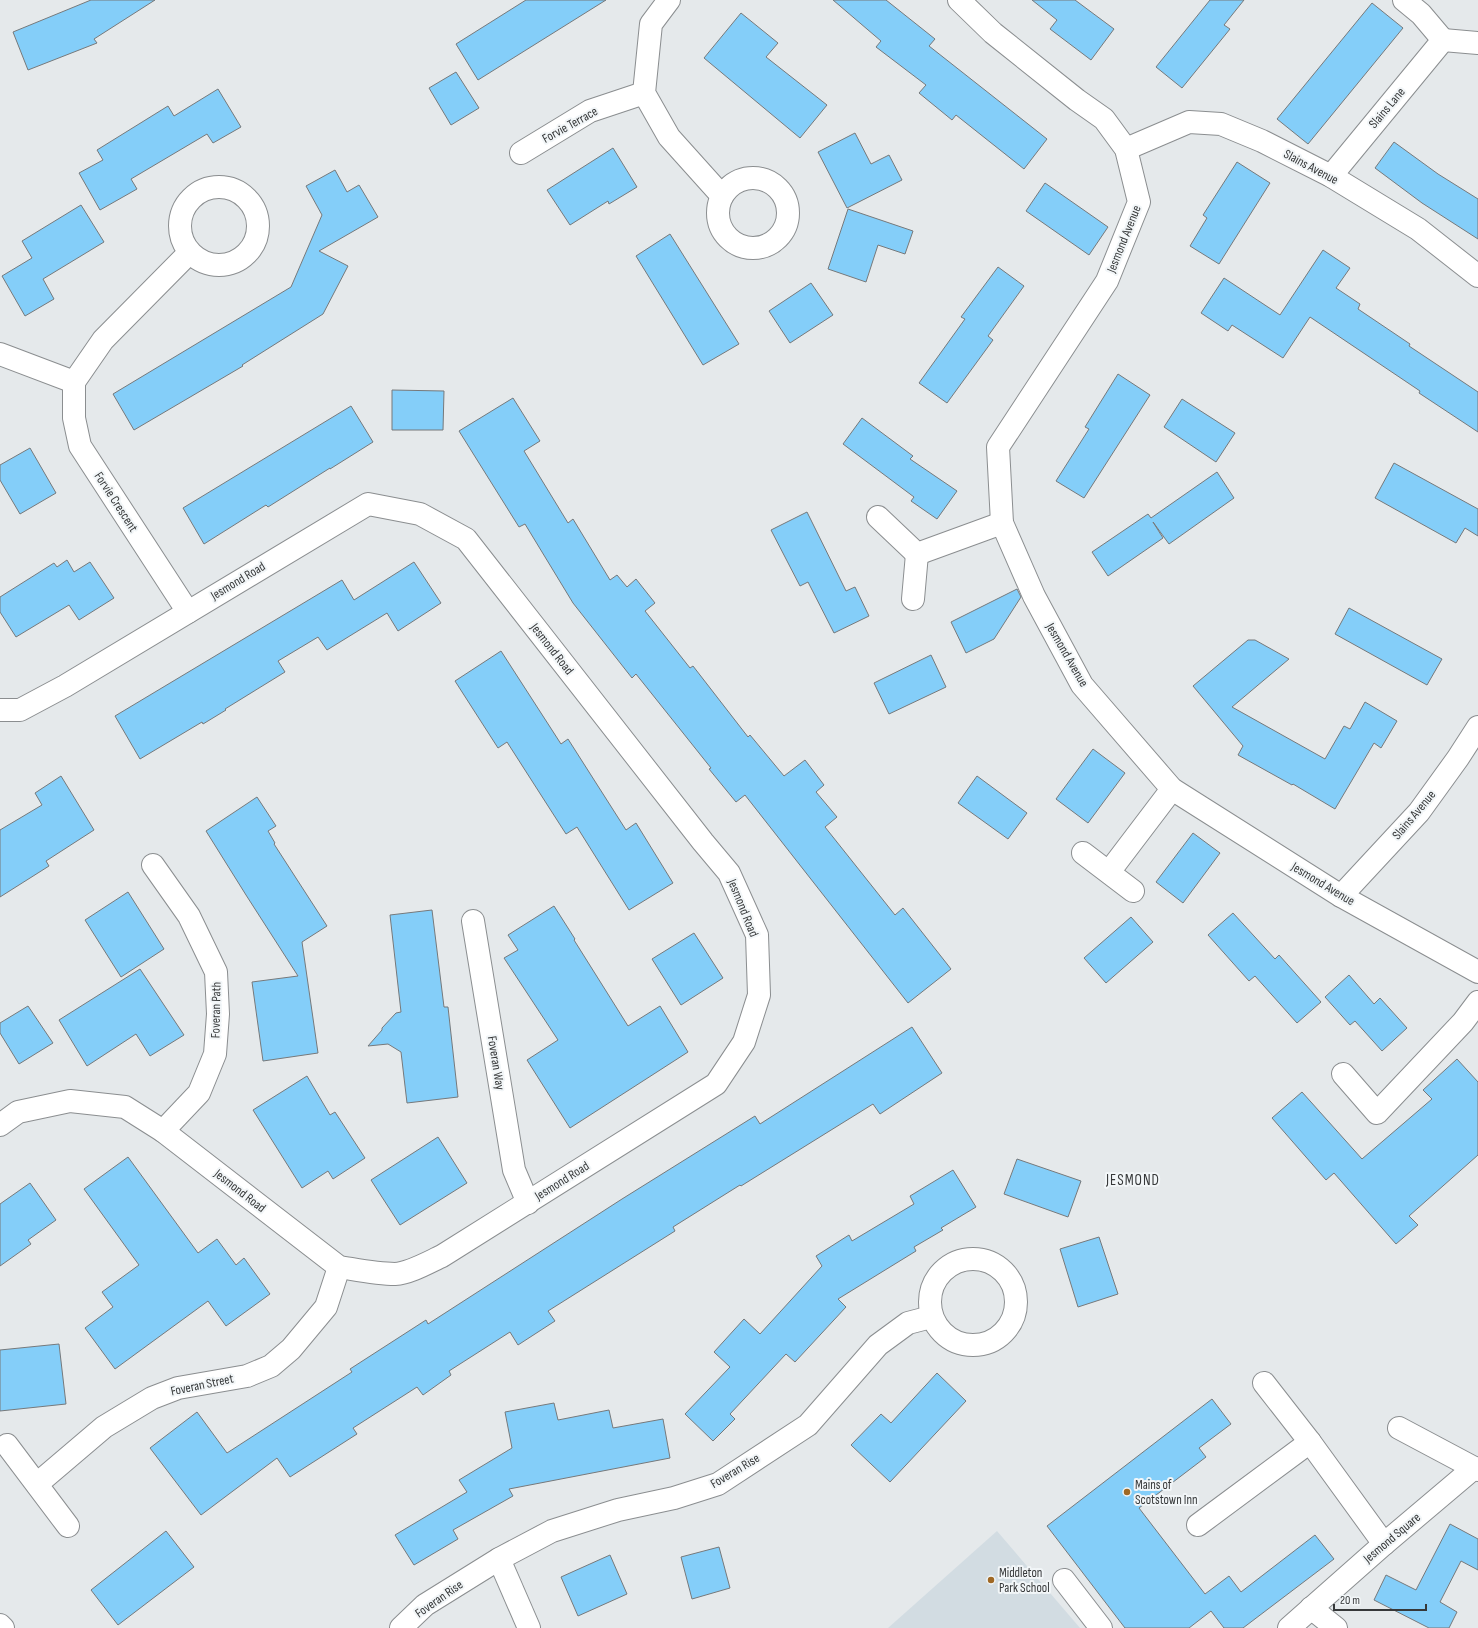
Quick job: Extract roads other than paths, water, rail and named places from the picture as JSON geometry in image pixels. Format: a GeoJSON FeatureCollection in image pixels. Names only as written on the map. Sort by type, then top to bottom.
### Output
{"type":"FeatureCollection","features":[{"type":"Feature","properties":{"kind":"street"},"geometry":{"type":"LineString","coordinates":[[669,0],[651,24],[644,93],[669,137],[722,196]]}},
{"type":"Feature","properties":{"kind":"street","name":"Jesmond Avenue"},"geometry":{"type":"LineString","coordinates":[[959,0],[993,33],[1077,100],[1104,119],[1126,149],[1139,202],[1107,281],[998,447],[1002,523],[1034,596],[1082,685],[1172,789],[1341,896],[1478,972]]}},
{"type":"Feature","properties":{"kind":"street"},"geometry":{"type":"LineString","coordinates":[[1404,0],[1421,14],[1443,40],[1478,43]]}},
{"type":"Feature","properties":{"kind":"street","name":"Slains Lane"},"geometry":{"type":"LineString","coordinates":[[1331,176],[1443,40]]}},
{"type":"Feature","properties":{"kind":"street","name":"Forvie Terrace"},"geometry":{"type":"LineString","coordinates":[[521,153],[590,112],[644,93]]}},
{"type":"Feature","properties":{"kind":"street","name":"Slains Avenue"},"geometry":{"type":"LineString","coordinates":[[1126,149],[1189,122],[1221,124],[1262,141],[1331,176],[1418,229],[1478,276]]}},
{"type":"Feature","properties":{"kind":"street"},"geometry":{"type":"LineString","coordinates":[[0,354],[74,382],[103,340],[189,253]]}},
{"type":"Feature","properties":{"kind":"street","name":"Forvie Crescent"},"geometry":{"type":"LineString","coordinates":[[74,382],[74,418],[80,446],[188,612]]}},
{"type":"Feature","properties":{"kind":"street","name":"Jesmond Road"},"geometry":{"type":"LineString","coordinates":[[0,710],[20,710],[65,686],[368,504],[420,514],[466,540],[729,873],[757,935],[760,995],[744,1042],[716,1084],[442,1256],[397,1274],[368,1272],[339,1267],[163,1131],[124,1107],[70,1101],[18,1112],[0,1125]]}},
{"type":"Feature","properties":{"kind":"street"},"geometry":{"type":"LineString","coordinates":[[878,517],[917,554]]}},
{"type":"Feature","properties":{"kind":"street"},"geometry":{"type":"LineString","coordinates":[[917,554],[1002,523]]}},
{"type":"Feature","properties":{"kind":"street"},"geometry":{"type":"LineString","coordinates":[[913,598],[917,554]]}},
{"type":"Feature","properties":{"kind":"street","name":"Slains Avenue"},"geometry":{"type":"LineString","coordinates":[[1341,896],[1419,812],[1458,758],[1478,727]]}},
{"type":"Feature","properties":{"kind":"street"},"geometry":{"type":"LineString","coordinates":[[1109,872],[1172,789]]}},
{"type":"Feature","properties":{"kind":"street"},"geometry":{"type":"LineString","coordinates":[[1083,853],[1132,891]]}},
{"type":"Feature","properties":{"kind":"street","name":"Foveran Path"},"geometry":{"type":"LineString","coordinates":[[153,865],[188,916],[216,972],[218,1014],[215,1054],[199,1093],[163,1131]]}},
{"type":"Feature","properties":{"kind":"street","name":"Foveran Way"},"geometry":{"type":"LineString","coordinates":[[473,921],[514,1170],[528,1202]]}},
{"type":"Feature","properties":{"kind":"street"},"geometry":{"type":"LineString","coordinates":[[1343,1074],[1377,1113],[1463,1022],[1478,1002]]}},
{"type":"Feature","properties":{"kind":"street","name":"Foveran Street"},"geometry":{"type":"LineString","coordinates":[[37,1484],[104,1427],[152,1398],[178,1388],[247,1376],[270,1366],[291,1349],[326,1307],[339,1267]]}},
{"type":"Feature","properties":{"kind":"street","name":"Foveran Rise"},"geometry":{"type":"LineString","coordinates":[[400,1628],[425,1605],[499,1559],[552,1531],[618,1510],[674,1498],[718,1484],[808,1425],[878,1345],[908,1324],[931,1317]]}},
{"type":"Feature","properties":{"kind":"street"},"geometry":{"type":"LineString","coordinates":[[1264,1383],[1310,1442],[1384,1544]]}},
{"type":"Feature","properties":{"kind":"street","name":"Jesmond Square"},"geometry":{"type":"LineString","coordinates":[[1288,1628],[1384,1544],[1476,1469],[1399,1428]]}},
{"type":"Feature","properties":{"kind":"street"},"geometry":{"type":"LineString","coordinates":[[1198,1526],[1310,1442]]}},
{"type":"Feature","properties":{"kind":"street"},"geometry":{"type":"LineString","coordinates":[[7,1444],[68,1526]]}},
{"type":"Feature","properties":{"kind":"street"},"geometry":{"type":"LineString","coordinates":[[499,1559],[528,1628]]}},
{"type":"Feature","properties":{"kind":"street"},"geometry":{"type":"LineString","coordinates":[[1064,1580],[1101,1628]]}},
{"type":"Feature","properties":{"kind":"street"},"geometry":{"type":"LineString","coordinates":[[1311,1608],[1336,1628]]}},
{"type":"Feature","properties":{"kind":"street"},"geometry":{"type":"LineString","coordinates":[[0,1625],[3,1628]]}},
{"type":"Feature","properties":{"kind":"place","name":"Mains of Scotstown Inn"},"geometry":{"type":"Point","coordinates":[1127,1492]}},
{"type":"Feature","properties":{"kind":"place","name":"Middleton Park School"},"geometry":{"type":"Point","coordinates":[991,1580]}},
{"type":"Feature","properties":{"kind":"district","name":"JESMOND"},"geometry":{"type":"Point","coordinates":[1133,1180]}}]}
